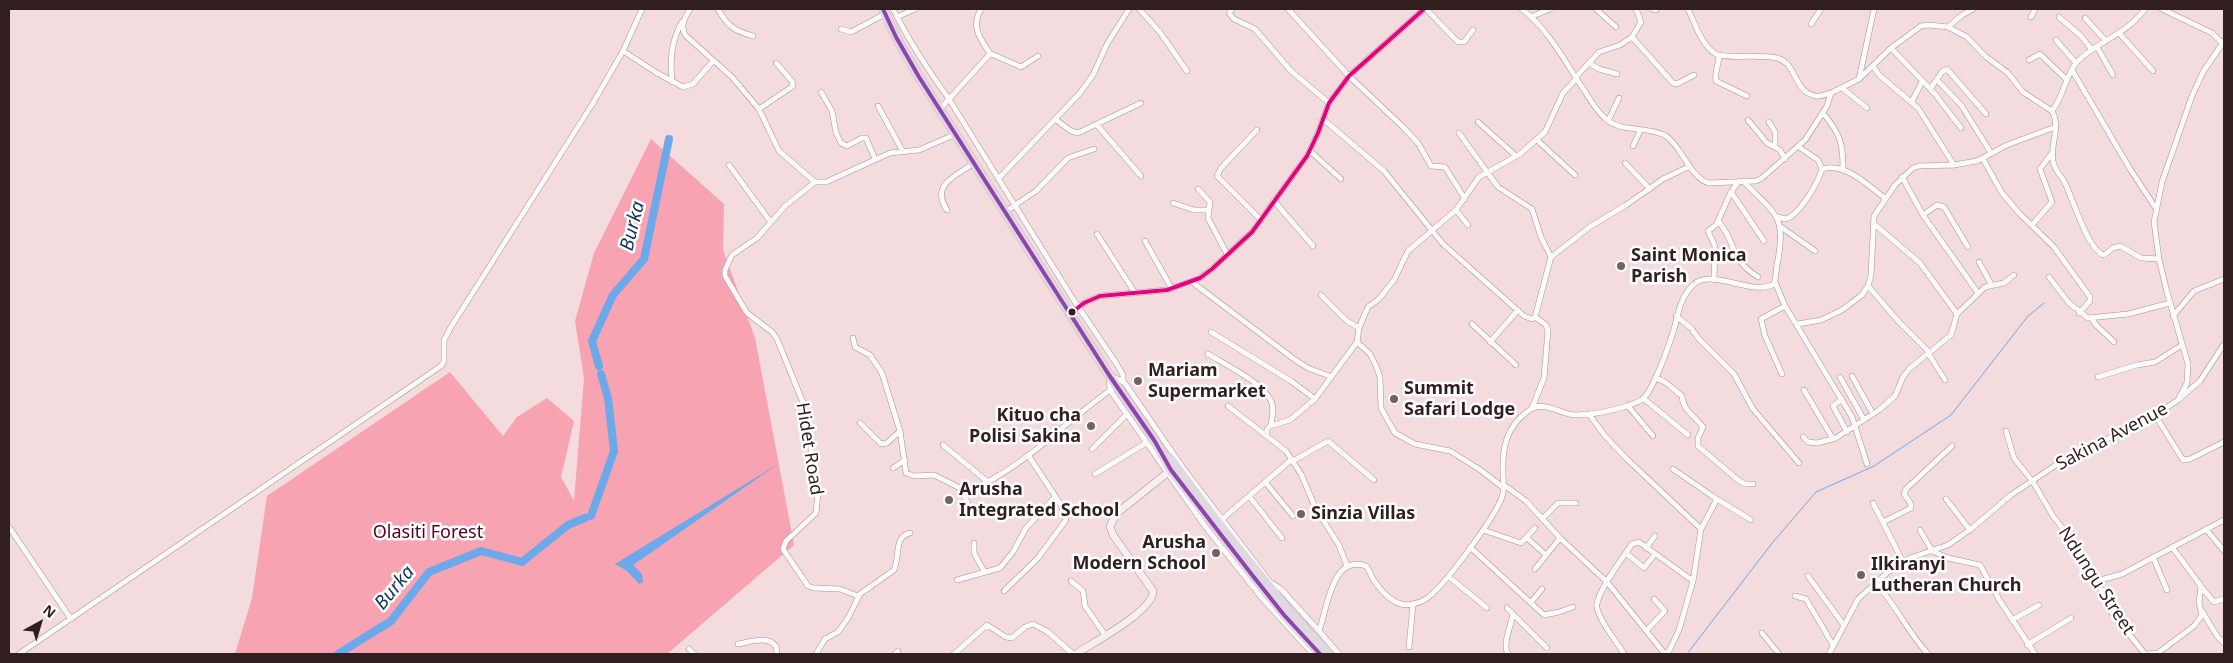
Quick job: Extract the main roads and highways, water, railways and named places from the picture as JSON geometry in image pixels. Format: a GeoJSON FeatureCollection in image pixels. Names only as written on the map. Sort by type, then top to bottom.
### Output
{"type":"FeatureCollection","features":[{"type":"Feature","properties":{"kind":"highway"},"geometry":{"type":"LineString","coordinates":[[887,10],[910,63],[1071,313],[1150,442],[1220,521],[1275,593],[1329,654]]}},
{"type":"Feature","properties":{"kind":"highway"},"geometry":{"type":"LineString","coordinates":[[1167,459],[1166,474],[1320,654]]}},
{"type":"Feature","properties":{"kind":"water"},"geometry":{"type":"Polygon","coordinates":[[[778,464],[633,565],[642,574],[643,582],[639,584],[627,571],[615,564],[778,464]]]}},
{"type":"Feature","properties":{"kind":"waterway","name":"Burka"},"geometry":{"type":"LineString","coordinates":[[599,366],[592,341],[613,295],[644,259],[669,139]]}},
{"type":"Feature","properties":{"kind":"waterway"},"geometry":{"type":"LineString","coordinates":[[1687,654],[1773,542],[1816,492],[1874,466],[1951,415],[2028,316],[2044,303]]}},
{"type":"Feature","properties":{"kind":"waterway"},"geometry":{"type":"LineString","coordinates":[[591,516],[614,451],[608,398],[601,374]]}},
{"type":"Feature","properties":{"kind":"waterway","name":"Burka"},"geometry":{"type":"LineString","coordinates":[[338,654],[391,621],[429,572],[481,551],[522,562],[568,525],[585,518]]}},
{"type":"Feature","properties":{"kind":"place","name":"Saint Monica Parish"},"geometry":{"type":"Point","coordinates":[1621,266]}},
{"type":"Feature","properties":{"kind":"place","name":"Mariam Supermarket"},"geometry":{"type":"Point","coordinates":[1138,381]}},
{"type":"Feature","properties":{"kind":"place","name":"Summit Safari Lodge"},"geometry":{"type":"Point","coordinates":[1394,399]}},
{"type":"Feature","properties":{"kind":"place","name":"Kituo cha Polisi Sakina"},"geometry":{"type":"Point","coordinates":[1091,426]}},
{"type":"Feature","properties":{"kind":"place","name":"Arusha Integrated School"},"geometry":{"type":"Point","coordinates":[949,500]}},
{"type":"Feature","properties":{"kind":"place","name":"Sinzia Villas"},"geometry":{"type":"Point","coordinates":[1301,514]}},
{"type":"Feature","properties":{"kind":"place","name":"Arusha Modern School"},"geometry":{"type":"Point","coordinates":[1216,553]}},
{"type":"Feature","properties":{"kind":"place","name":"Ilkiranyi Lutheran Church"},"geometry":{"type":"Point","coordinates":[1861,575]}},
{"type":"Feature","properties":{"kind":"park label","name":"Olasiti Forest"},"geometry":{"type":"Point","coordinates":[428,533]}}]}
